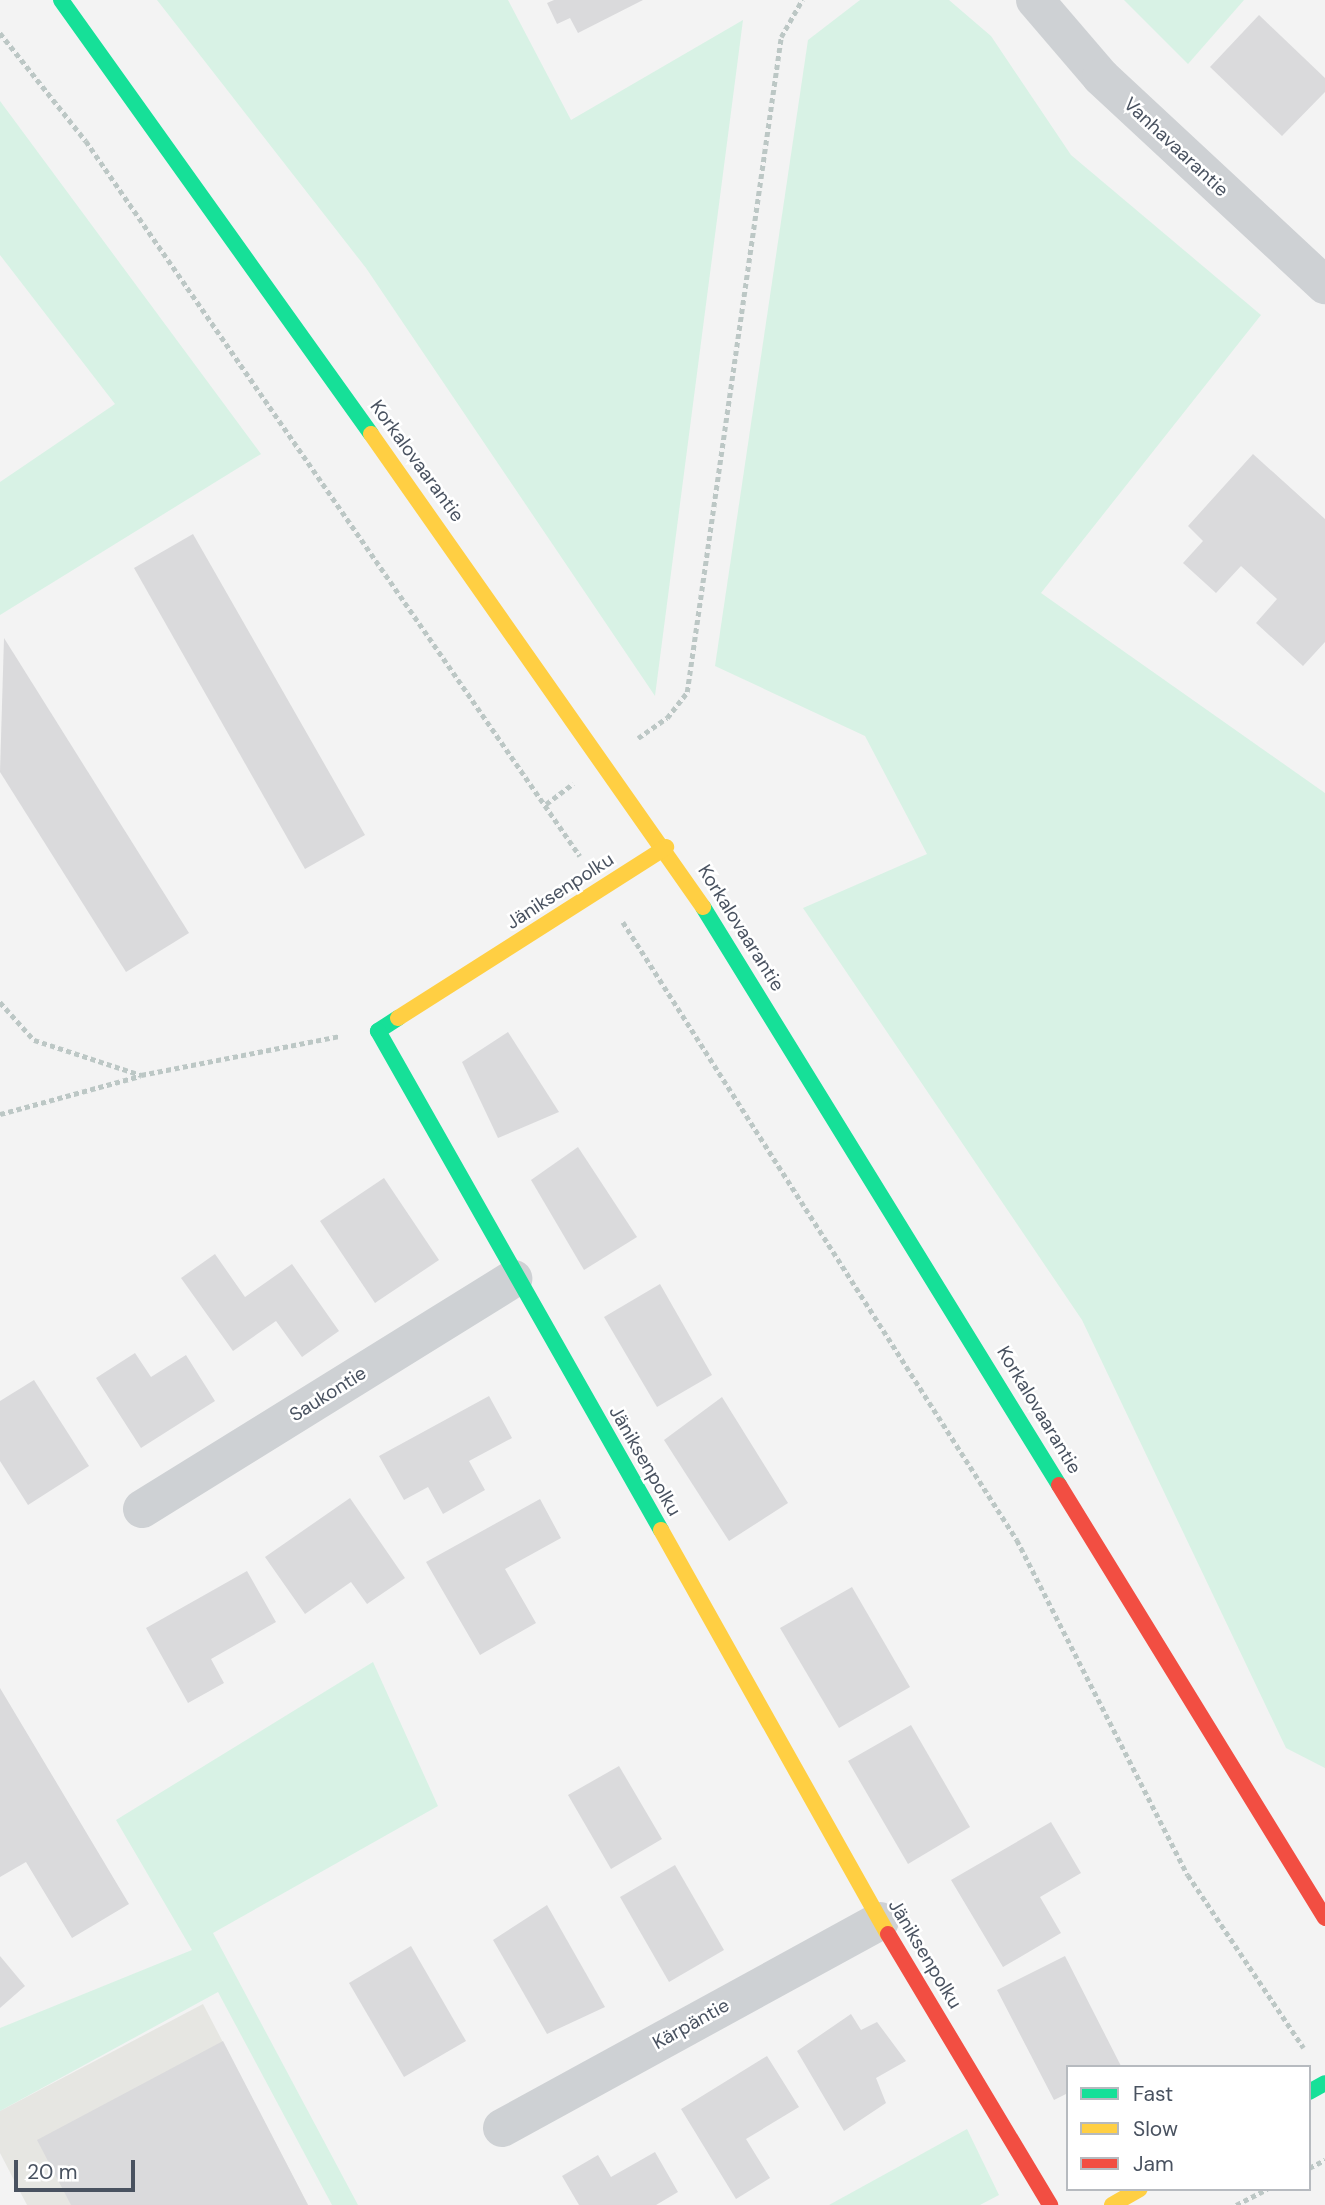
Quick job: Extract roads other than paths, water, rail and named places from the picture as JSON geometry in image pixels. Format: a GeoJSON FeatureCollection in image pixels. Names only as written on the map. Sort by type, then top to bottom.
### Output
{"type":"FeatureCollection","features":[{"type":"Feature","properties":{"kind":"street","name":"Korkalovaarantie"},"geometry":{"type":"LineString","coordinates":[[61,0],[666,848],[1325,1918]]}},
{"type":"Feature","properties":{"kind":"street","name":"Vanhavaarantie"},"geometry":{"type":"LineString","coordinates":[[1035,0],[1101,77],[1325,285]]}},
{"type":"Feature","properties":{"kind":"street","name":"Jäniksenpolku"},"geometry":{"type":"LineString","coordinates":[[666,848],[378,1031],[513,1279],[775,1724],[880,1921],[1050,2205]]}},
{"type":"Feature","properties":{"kind":"street","name":"Saukontie"},"geometry":{"type":"LineString","coordinates":[[142,1509],[513,1279]]}},
{"type":"Feature","properties":{"kind":"street","name":"Kärpäntie"},"geometry":{"type":"LineString","coordinates":[[502,2128],[880,1921]]}},
{"type":"Feature","properties":{"kind":"street"},"geometry":{"type":"LineString","coordinates":[[1112,2205],[1136,2191]]}}]}
